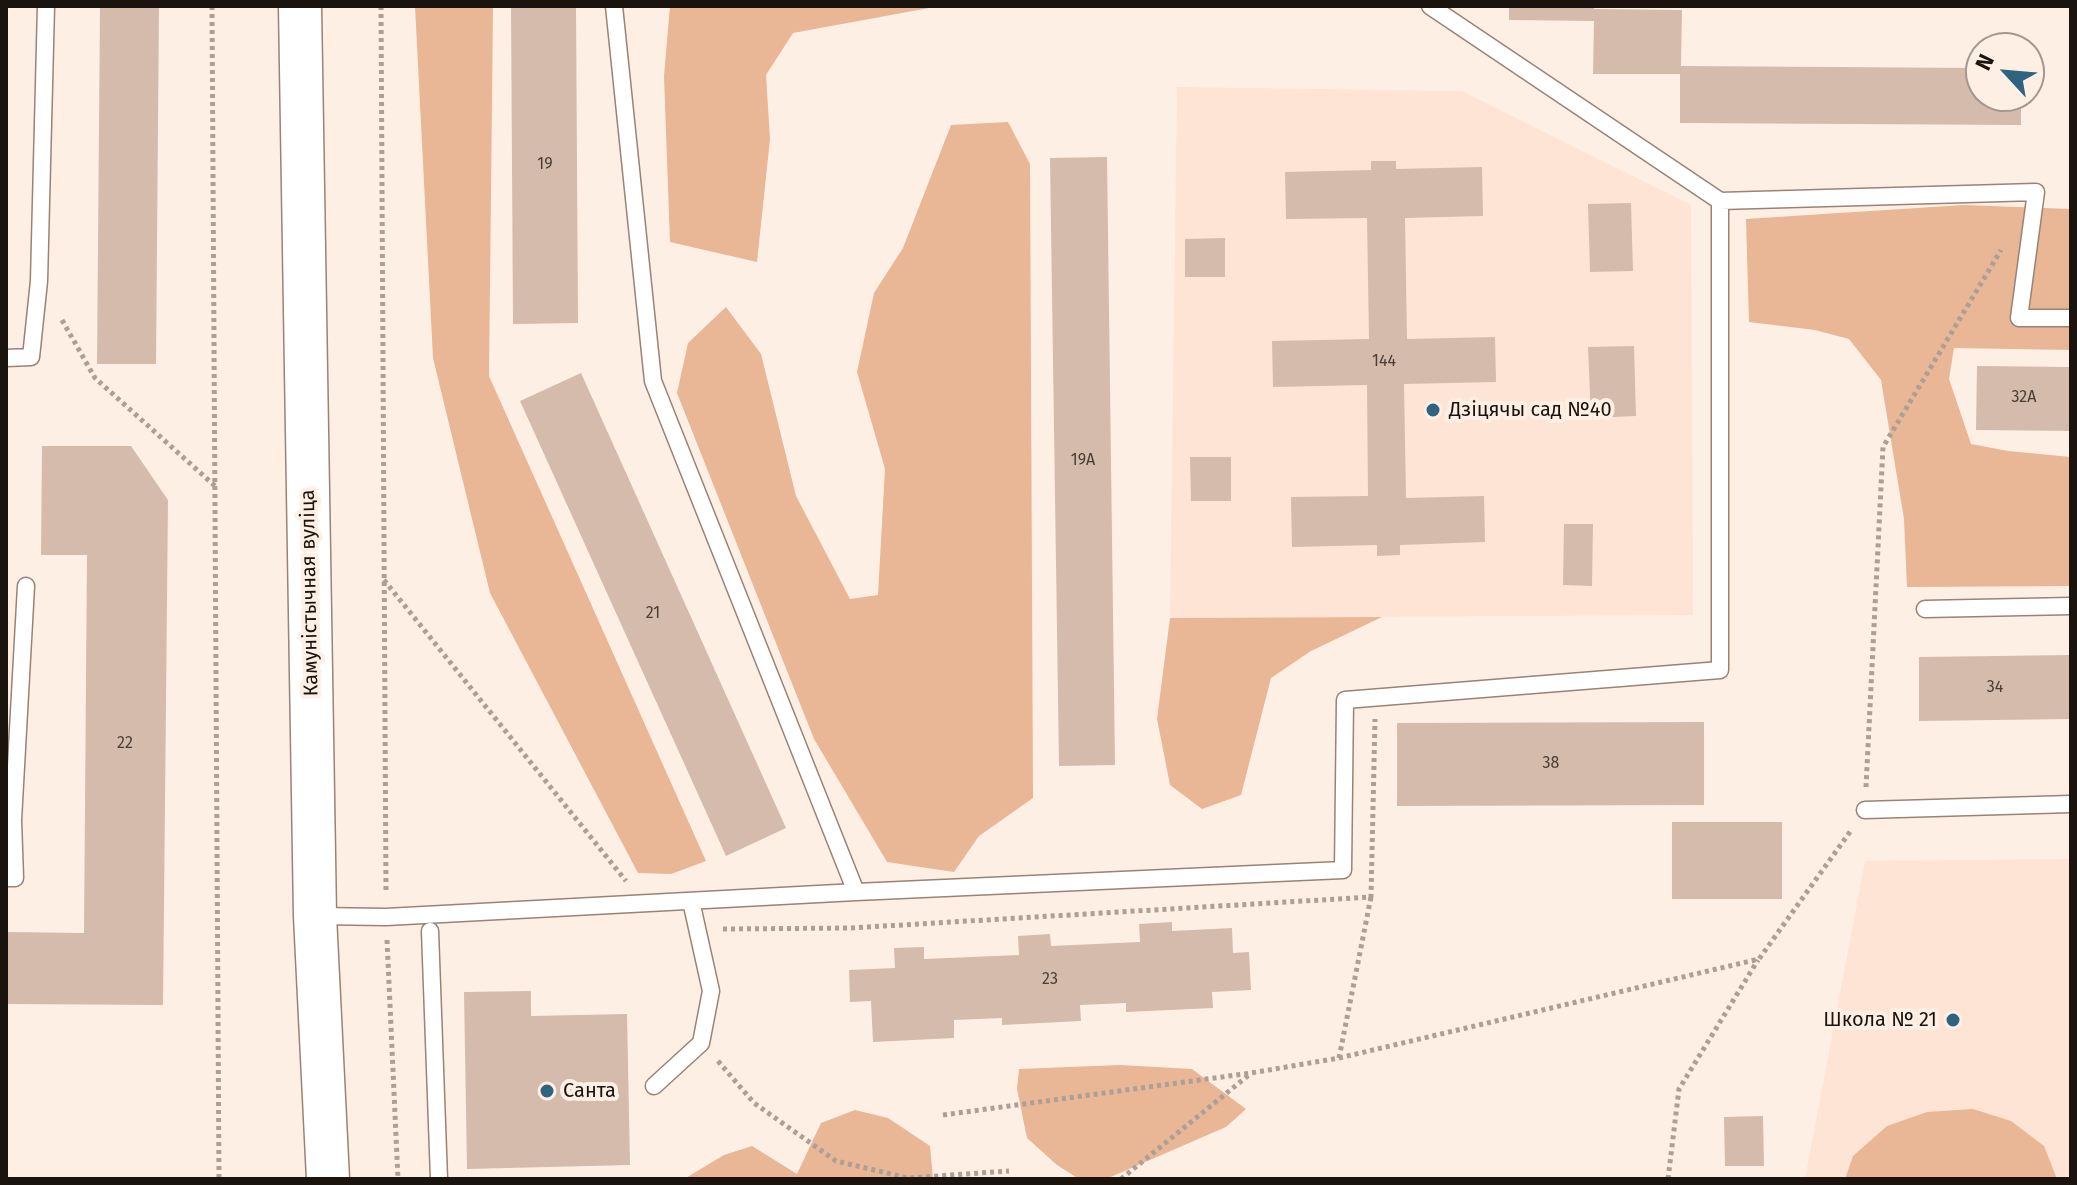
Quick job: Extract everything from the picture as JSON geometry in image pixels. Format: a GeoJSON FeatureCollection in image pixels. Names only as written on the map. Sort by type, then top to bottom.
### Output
{"type":"FeatureCollection","features":[{"type":"Feature","properties":{"kind":"street","name":"Камуністычная вуліца"},"geometry":{"type":"LineString","coordinates":[[300,6],[315,916],[328,1179]]}},
{"type":"Feature","properties":{"kind":"lane"},"geometry":{"type":"LineString","coordinates":[[6,358],[31,357],[39,281],[46,6]]}},
{"type":"Feature","properties":{"kind":"lane"},"geometry":{"type":"LineString","coordinates":[[614,6],[653,381],[856,892]]}},
{"type":"Feature","properties":{"kind":"lane"},"geometry":{"type":"LineString","coordinates":[[1430,6],[1720,201],[2036,192],[2019,318],[2071,318]]}},
{"type":"Feature","properties":{"kind":"lane"},"geometry":{"type":"LineString","coordinates":[[315,916],[386,917],[1343,870],[1345,700],[1720,670],[1720,201]]}},
{"type":"Feature","properties":{"kind":"lane"},"geometry":{"type":"LineString","coordinates":[[6,878],[15,878],[13,820],[26,586]]}},
{"type":"Feature","properties":{"kind":"lane"},"geometry":{"type":"LineString","coordinates":[[1925,609],[2071,606]]}},
{"type":"Feature","properties":{"kind":"lane"},"geometry":{"type":"LineString","coordinates":[[1865,810],[2071,804]]}},
{"type":"Feature","properties":{"kind":"lane"},"geometry":{"type":"LineString","coordinates":[[654,1086],[701,1043],[711,991],[691,901]]}},
{"type":"Feature","properties":{"kind":"lane"},"geometry":{"type":"LineString","coordinates":[[430,931],[439,1179]]}},
{"type":"Feature","properties":{"kind":"path"},"geometry":{"type":"LineString","coordinates":[[212,6],[219,1179]]}},
{"type":"Feature","properties":{"kind":"path"},"geometry":{"type":"LineString","coordinates":[[381,6],[386,917],[398,1179]]}},
{"type":"Feature","properties":{"kind":"path"},"geometry":{"type":"LineString","coordinates":[[1668,1179],[1679,1089],[1759,959],[1865,810],[1883,447],[2004,246]]}},
{"type":"Feature","properties":{"kind":"path"},"geometry":{"type":"LineString","coordinates":[[39,281],[95,378],[215,486]]}},
{"type":"Feature","properties":{"kind":"path"},"geometry":{"type":"LineString","coordinates":[[384,579],[644,903]]}},
{"type":"Feature","properties":{"kind":"path"},"geometry":{"type":"LineString","coordinates":[[1339,1058],[1371,897]]}},
{"type":"Feature","properties":{"kind":"path"},"geometry":{"type":"LineString","coordinates":[[943,1115],[1339,1058],[1759,959]]}},
{"type":"Feature","properties":{"kind":"path"},"geometry":{"type":"LineString","coordinates":[[701,1043],[754,1103],[836,1161],[908,1178],[1009,1171]]}},
{"type":"Feature","properties":{"kind":"path"},"geometry":{"type":"LineString","coordinates":[[1121,1179],[1251,1073]]}},
{"type":"Feature","properties":{"kind":"shaded area"},"geometry":{"type":"Polygon","coordinates":[[[415,6],[493,6],[489,376],[706,861],[671,874],[638,873],[490,593],[433,358],[415,6]]]}},
{"type":"Feature","properties":{"kind":"shaded area"},"geometry":{"type":"Polygon","coordinates":[[[670,6],[940,6],[793,33],[766,75],[770,139],[757,262],[670,242],[664,76],[670,6]]]}},
{"type":"Feature","properties":{"kind":"shaded area","name":"Дзіцячы сад №40"},"geometry":{"type":"Polygon","coordinates":[[[1177,87],[1462,91],[1691,205],[1693,615],[1170,618],[1177,87]]]}},
{"type":"Feature","properties":{"kind":"shaded area"},"geometry":{"type":"Polygon","coordinates":[[[1008,122],[1030,164],[1033,798],[979,836],[954,872],[887,862],[814,739],[677,393],[688,343],[726,307],[761,354],[796,496],[850,599],[878,595],[885,469],[857,372],[874,293],[903,248],[951,125],[1008,122]]]}},
{"type":"Feature","properties":{"kind":"shaded area"},"geometry":{"type":"Polygon","coordinates":[[[1964,205],[2071,209],[2071,350],[1954,348],[1949,379],[1971,444],[2071,457],[2071,586],[1907,587],[1904,519],[1881,380],[1849,339],[1815,330],[1749,322],[1746,219],[1964,205]]]}},
{"type":"Feature","properties":{"kind":"shaded area"},"geometry":{"type":"Polygon","coordinates":[[[1382,617],[1311,651],[1271,678],[1241,795],[1202,809],[1170,785],[1157,719],[1170,618],[1382,617]]]}},
{"type":"Feature","properties":{"kind":"shaded area","name":"Школа № 21"},"geometry":{"type":"Polygon","coordinates":[[[2071,859],[2071,1179],[1805,1179],[1865,861],[2071,859]]]}},
{"type":"Feature","properties":{"kind":"shaded area"},"geometry":{"type":"Polygon","coordinates":[[[1120,1065],[1192,1069],[1246,1109],[1226,1127],[1106,1179],[1079,1179],[1057,1165],[1027,1138],[1017,1089],[1019,1069],[1120,1065]]]}},
{"type":"Feature","properties":{"kind":"shaded area"},"geometry":{"type":"Polygon","coordinates":[[[1973,1109],[2011,1121],[2044,1146],[2057,1179],[1845,1179],[1853,1156],[1887,1126],[1927,1112],[1973,1109]]]}},
{"type":"Feature","properties":{"kind":"shaded area"},"geometry":{"type":"Polygon","coordinates":[[[855,1110],[888,1118],[930,1146],[933,1179],[684,1179],[724,1155],[752,1146],[797,1174],[821,1123],[855,1110]]]}},
{"type":"Feature","properties":{"kind":"building"},"geometry":{"type":"Polygon","coordinates":[[[100,6],[159,6],[156,364],[97,364],[100,6]]]}},
{"type":"Feature","properties":{"kind":"building"},"geometry":{"type":"Polygon","coordinates":[[[511,6],[576,6],[578,323],[513,324],[511,6]]]}},
{"type":"Feature","properties":{"kind":"building"},"geometry":{"type":"Polygon","coordinates":[[[1509,6],[1682,10],[1681,66],[1965,68],[1965,112],[2021,112],[2021,125],[1680,123],[1680,74],[1593,74],[1594,21],[1509,20],[1509,6]]]}},
{"type":"Feature","properties":{"kind":"building"},"geometry":{"type":"Polygon","coordinates":[[[1107,157],[1115,765],[1059,766],[1050,158],[1107,157]]]}},
{"type":"Feature","properties":{"kind":"building"},"geometry":{"type":"Polygon","coordinates":[[[1371,161],[1396,161],[1396,169],[1482,167],[1483,216],[1405,218],[1407,339],[1495,337],[1496,382],[1404,384],[1406,498],[1484,496],[1485,542],[1400,545],[1400,555],[1377,556],[1377,545],[1292,547],[1291,497],[1368,496],[1367,385],[1273,387],[1272,341],[1369,339],[1367,218],[1286,219],[1285,172],[1371,170],[1371,161]]]}},
{"type":"Feature","properties":{"kind":"building"},"geometry":{"type":"Polygon","coordinates":[[[1631,203],[1633,271],[1590,272],[1588,204],[1631,203]]]}},
{"type":"Feature","properties":{"kind":"building"},"geometry":{"type":"Polygon","coordinates":[[[1225,238],[1225,277],[1185,277],[1185,239],[1225,238]]]}},
{"type":"Feature","properties":{"kind":"building"},"geometry":{"type":"Polygon","coordinates":[[[1634,346],[1636,416],[1591,418],[1588,347],[1634,346]]]}},
{"type":"Feature","properties":{"kind":"building"},"geometry":{"type":"Polygon","coordinates":[[[1977,366],[2071,367],[2071,431],[1976,430],[1977,366]]]}},
{"type":"Feature","properties":{"kind":"building"},"geometry":{"type":"Polygon","coordinates":[[[581,373],[786,828],[726,856],[520,401],[581,373]]]}},
{"type":"Feature","properties":{"kind":"building"},"geometry":{"type":"Polygon","coordinates":[[[42,446],[131,446],[168,500],[163,1005],[6,1004],[6,932],[84,933],[87,555],[41,555],[42,446]]]}},
{"type":"Feature","properties":{"kind":"building"},"geometry":{"type":"Polygon","coordinates":[[[1190,457],[1231,457],[1231,501],[1191,501],[1190,457]]]}},
{"type":"Feature","properties":{"kind":"building"},"geometry":{"type":"Polygon","coordinates":[[[1564,524],[1593,524],[1592,586],[1563,585],[1564,524]]]}},
{"type":"Feature","properties":{"kind":"building"},"geometry":{"type":"Polygon","coordinates":[[[2071,655],[2071,719],[1919,721],[1919,657],[2071,655]]]}},
{"type":"Feature","properties":{"kind":"building"},"geometry":{"type":"Polygon","coordinates":[[[1704,722],[1704,805],[1397,806],[1397,723],[1704,722]]]}},
{"type":"Feature","properties":{"kind":"building"},"geometry":{"type":"Polygon","coordinates":[[[1672,822],[1782,822],[1782,899],[1672,899],[1672,822]]]}},
{"type":"Feature","properties":{"kind":"building"},"geometry":{"type":"Polygon","coordinates":[[[1172,922],[1172,931],[1232,928],[1233,953],[1249,952],[1251,990],[1212,992],[1213,1008],[1126,1012],[1126,1003],[1080,1005],[1081,1021],[1002,1025],[1002,1018],[954,1020],[954,1038],[873,1042],[871,1001],[850,1002],[849,970],[895,968],[894,948],[924,947],[924,959],[1019,955],[1018,936],[1050,934],[1051,946],[1140,942],[1139,924],[1172,922]]]}},
{"type":"Feature","properties":{"kind":"building","name":"Санта"},"geometry":{"type":"Polygon","coordinates":[[[531,991],[531,1016],[627,1014],[630,1165],[467,1169],[464,992],[531,991]]]}},
{"type":"Feature","properties":{"kind":"building"},"geometry":{"type":"Polygon","coordinates":[[[1763,1116],[1764,1166],[1725,1166],[1724,1117],[1763,1116]]]}},
{"type":"Feature","properties":{"kind":"place","name":"Дзіцячы сад №40"},"geometry":{"type":"Point","coordinates":[1433,410]}},
{"type":"Feature","properties":{"kind":"place","name":"Школа № 21"},"geometry":{"type":"Point","coordinates":[1953,1020]}},
{"type":"Feature","properties":{"kind":"place","name":"Санта"},"geometry":{"type":"Point","coordinates":[547,1091]}}]}
